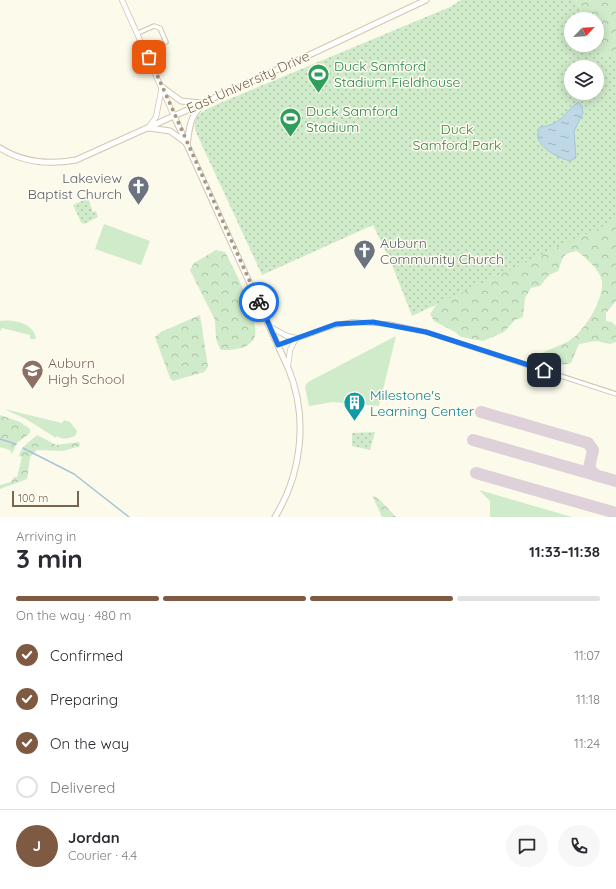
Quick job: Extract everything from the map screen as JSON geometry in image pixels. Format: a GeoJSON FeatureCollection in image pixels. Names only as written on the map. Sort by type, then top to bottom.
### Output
{"type":"FeatureCollection","features":[{"type":"Feature","properties":{"kind":"main road","name":"East University Drive"},"geometry":{"type":"LineString","coordinates":[[0,148],[14,156],[34,162],[66,162],[91,154],[426,0]]}},
{"type":"Feature","properties":{"kind":"main road"},"geometry":{"type":"LineString","coordinates":[[162,87],[181,101],[190,103],[204,103]]}},
{"type":"Feature","properties":{"kind":"main road"},"geometry":{"type":"LineString","coordinates":[[187,144],[194,113],[204,103]]}},
{"type":"Feature","properties":{"kind":"main road"},"geometry":{"type":"LineString","coordinates":[[174,116],[288,366],[297,394],[300,437],[298,458],[291,483],[275,517]]}},
{"type":"Feature","properties":{"kind":"main road"},"geometry":{"type":"LineString","coordinates":[[148,128],[170,131],[187,144]]}},
{"type":"Feature","properties":{"kind":"street"},"geometry":{"type":"LineString","coordinates":[[122,0],[174,116]]}},
{"type":"Feature","properties":{"kind":"street"},"geometry":{"type":"LineString","coordinates":[[138,33],[154,26],[160,28],[166,42]]}},
{"type":"Feature","properties":{"kind":"street"},"geometry":{"type":"LineString","coordinates":[[148,128],[156,117],[162,87]]}},
{"type":"Feature","properties":{"kind":"street"},"geometry":{"type":"LineString","coordinates":[[278,345],[336,324],[352,322],[389,324],[426,332],[616,394]]}},
{"type":"Feature","properties":{"kind":"street"},"geometry":{"type":"LineString","coordinates":[[270,327],[288,336],[296,338]]}},
{"type":"Feature","properties":{"kind":"street"},"geometry":{"type":"LineString","coordinates":[[288,366],[290,350],[296,338]]}},
{"type":"Feature","properties":{"kind":"green space","name":"Duck Samford Park"},"geometry":{"type":"Polygon","coordinates":[[[461,0],[576,0],[582,12],[564,12],[564,52],[600,52],[602,56],[616,57],[616,220],[412,316],[391,262],[373,225],[262,275],[195,130],[196,119],[198,116],[202,112],[220,103],[450,7],[461,0]]]}},
{"type":"Feature","properties":{"kind":"green space"},"geometry":{"type":"Polygon","coordinates":[[[576,0],[616,0],[616,57],[602,57],[600,52],[604,52],[604,12],[582,12],[576,0]]]}},
{"type":"Feature","properties":{"kind":"green space"},"geometry":{"type":"Polygon","coordinates":[[[616,182],[616,301],[606,313],[606,321],[612,322],[616,326],[616,342],[610,344],[596,341],[579,344],[571,363],[559,364],[538,360],[537,357],[540,354],[566,342],[581,330],[587,323],[600,297],[602,282],[599,273],[577,251],[565,255],[558,271],[549,275],[540,286],[531,288],[525,298],[523,317],[515,320],[504,332],[483,341],[461,337],[455,332],[434,321],[430,314],[439,301],[616,182]]]}},
{"type":"Feature","properties":{"kind":"green space"},"geometry":{"type":"Polygon","coordinates":[[[88,198],[93,212],[96,211],[98,217],[84,224],[81,222],[73,205],[88,198]]]}},
{"type":"Feature","properties":{"kind":"green space"},"geometry":{"type":"Polygon","coordinates":[[[104,224],[150,241],[141,265],[95,249],[104,224]]]}},
{"type":"Feature","properties":{"kind":"green space"},"geometry":{"type":"Polygon","coordinates":[[[216,250],[225,252],[251,308],[255,331],[254,339],[248,345],[241,348],[227,350],[220,349],[216,339],[215,320],[190,270],[194,263],[216,250]]]}},
{"type":"Feature","properties":{"kind":"green space"},"geometry":{"type":"Polygon","coordinates":[[[200,315],[208,367],[204,372],[173,381],[170,378],[155,337],[161,332],[200,315]]]}},
{"type":"Feature","properties":{"kind":"green space"},"geometry":{"type":"Polygon","coordinates":[[[0,321],[22,323],[32,329],[36,339],[30,339],[30,335],[2,328],[0,331],[0,321]]]}},
{"type":"Feature","properties":{"kind":"green space"},"geometry":{"type":"Polygon","coordinates":[[[396,336],[379,406],[333,402],[309,406],[305,387],[308,382],[396,336]]]}},
{"type":"Feature","properties":{"kind":"green space"},"geometry":{"type":"Polygon","coordinates":[[[4,409],[62,423],[64,420],[70,422],[77,431],[76,435],[69,438],[61,438],[57,436],[56,438],[26,419],[4,409]]]}},
{"type":"Feature","properties":{"kind":"green space"},"geometry":{"type":"Polygon","coordinates":[[[0,415],[20,422],[30,429],[30,433],[17,443],[12,454],[10,450],[0,447],[0,415]]]}},
{"type":"Feature","properties":{"kind":"green space"},"geometry":{"type":"Polygon","coordinates":[[[375,432],[370,450],[352,446],[352,433],[375,432]]]}},
{"type":"Feature","properties":{"kind":"green space"},"geometry":{"type":"Polygon","coordinates":[[[37,435],[56,445],[79,442],[80,446],[63,451],[37,450],[30,457],[27,479],[0,489],[0,485],[11,482],[14,477],[17,477],[22,457],[19,456],[20,453],[24,447],[37,435]]]}},
{"type":"Feature","properties":{"kind":"green space"},"geometry":{"type":"Polygon","coordinates":[[[479,490],[572,517],[490,517],[490,501],[479,490]]]}},
{"type":"Feature","properties":{"kind":"green space"},"geometry":{"type":"Polygon","coordinates":[[[372,495],[380,500],[396,517],[382,517],[372,495]]]}},
{"type":"Feature","properties":{"kind":"water"},"geometry":{"type":"Polygon","coordinates":[[[578,102],[582,106],[583,113],[574,131],[576,158],[570,161],[546,149],[538,139],[538,133],[540,127],[553,124],[562,118],[578,102]]]}},
{"type":"Feature","properties":{"kind":"waterway"},"geometry":{"type":"LineString","coordinates":[[0,439],[16,444]]}},
{"type":"Feature","properties":{"kind":"waterway"},"geometry":{"type":"LineString","coordinates":[[23,448],[74,474],[129,517]]}},
{"type":"Feature","properties":{"kind":"taxiway"},"geometry":{"type":"LineString","coordinates":[[481,412],[588,443],[593,450],[589,468],[595,475]]}},
{"type":"Feature","properties":{"kind":"taxiway"},"geometry":{"type":"LineString","coordinates":[[473,440],[616,481]]}},
{"type":"Feature","properties":{"kind":"taxiway"},"geometry":{"type":"LineString","coordinates":[[476,473],[616,513]]}},
{"type":"Feature","properties":{"kind":"way so far"},"geometry":{"type":"LineString","coordinates":[[149,57],[194,161],[259,302]]}},
{"type":"Feature","properties":{"kind":"place","name":"Duck Samford Stadium Fieldhouse"},"geometry":{"type":"Point","coordinates":[318,94]}},
{"type":"Feature","properties":{"kind":"place","name":"Duck Samford Stadium"},"geometry":{"type":"Point","coordinates":[291,138]}},
{"type":"Feature","properties":{"kind":"place","name":"Lakeview Baptist Church"},"geometry":{"type":"Point","coordinates":[138,206]}},
{"type":"Feature","properties":{"kind":"place","name":"Auburn Community Church"},"geometry":{"type":"Point","coordinates":[364,270]}},
{"type":"Feature","properties":{"kind":"place","name":"Auburn High School"},"geometry":{"type":"Point","coordinates":[32,390]}},
{"type":"Feature","properties":{"kind":"place","name":"Milestone's Learning Center"},"geometry":{"type":"Point","coordinates":[354,422]}},
{"type":"Feature","properties":{"kind":"route"},"geometry":{"type":"LineString","coordinates":[[259,302],[278,345],[310,332],[336,324],[373,322],[426,332],[544,370]]}}]}
